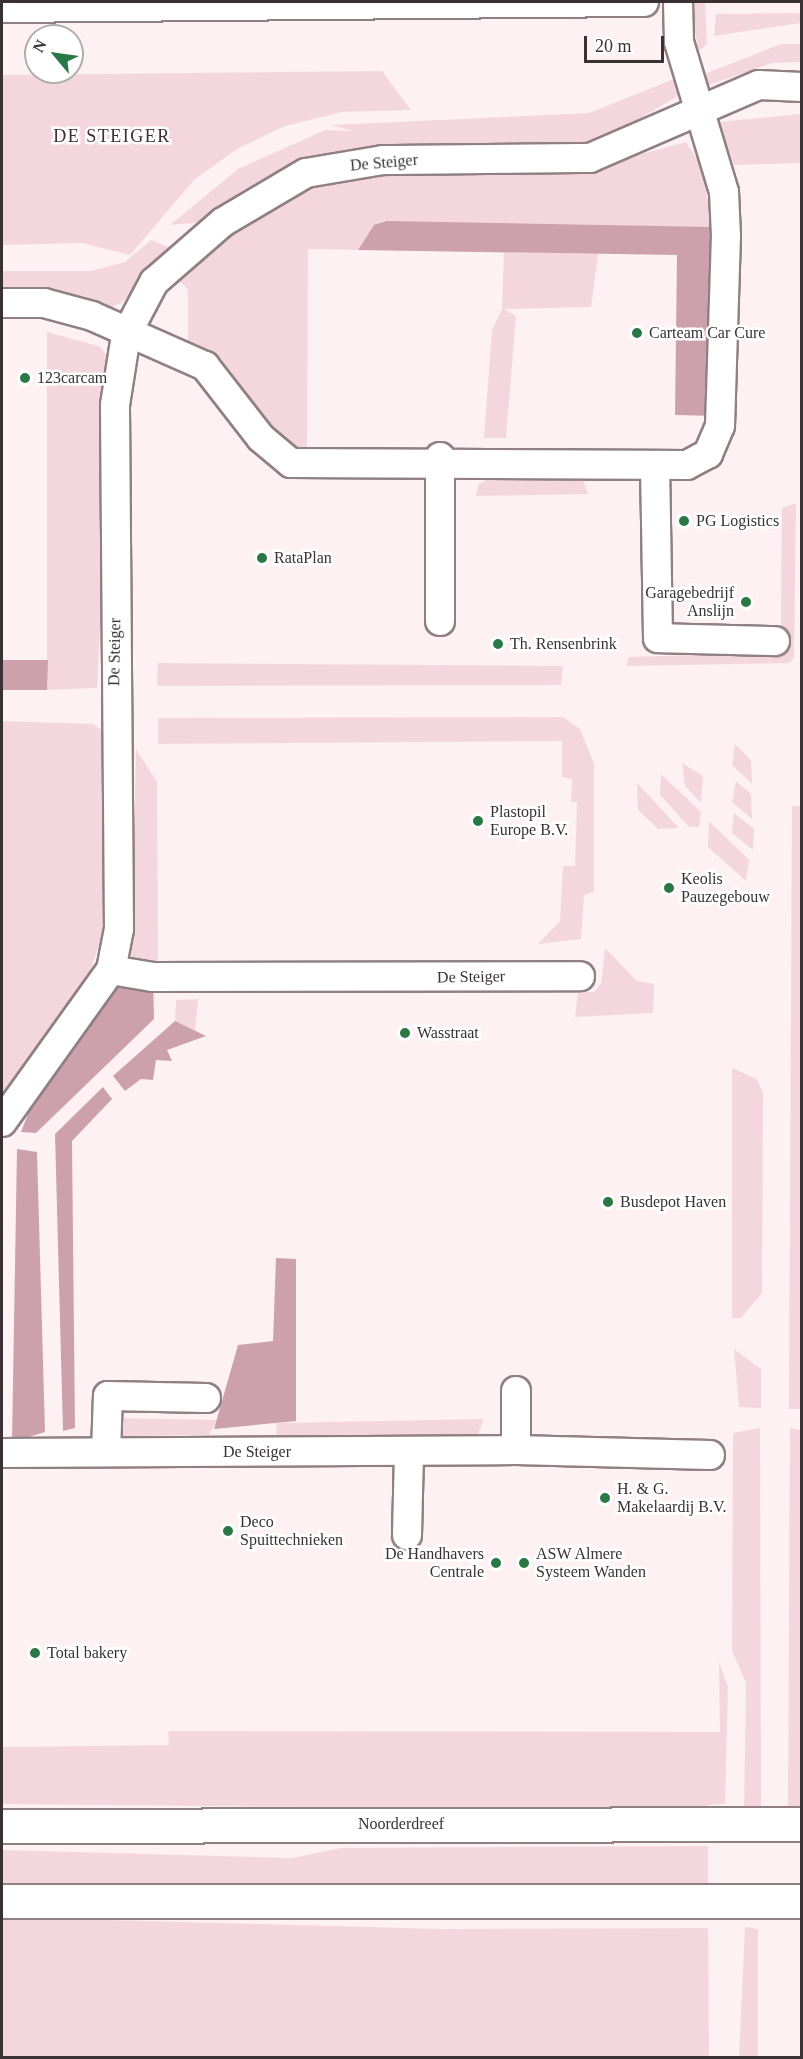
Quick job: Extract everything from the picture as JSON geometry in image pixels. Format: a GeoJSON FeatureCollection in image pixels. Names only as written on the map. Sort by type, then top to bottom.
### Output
{"type":"FeatureCollection","features":[{"type":"Feature","properties":{"kind":"main road","name":"Noorderdreef"},"geometry":{"type":"LineString","coordinates":[[2,1826],[801,1824]]}},
{"type":"Feature","properties":{"kind":"main road"},"geometry":{"type":"LineString","coordinates":[[2,1901],[705,1903],[801,1901]]}},
{"type":"Feature","properties":{"kind":"street"},"geometry":{"type":"LineString","coordinates":[[2,8],[644,2]]}},
{"type":"Feature","properties":{"kind":"street"},"geometry":{"type":"LineString","coordinates":[[2,303],[44,303],[92,316],[126,335],[205,366],[261,438],[291,463],[440,460],[687,465],[708,454],[720,426],[724,192],[679,42],[678,2]]}},
{"type":"Feature","properties":{"kind":"street","name":"De Steiger"},"geometry":{"type":"LineString","coordinates":[[2,1122],[111,970],[119,929],[115,405],[126,335],[154,282],[223,222],[306,173],[383,160],[590,158],[759,85],[796,82]]}},
{"type":"Feature","properties":{"kind":"street"},"geometry":{"type":"LineString","coordinates":[[440,460],[440,621]]}},
{"type":"Feature","properties":{"kind":"street"},"geometry":{"type":"LineString","coordinates":[[654,465],[658,638],[775,641]]}},
{"type":"Feature","properties":{"kind":"street","name":"De Steiger"},"geometry":{"type":"LineString","coordinates":[[111,970],[153,977],[580,975]]}},
{"type":"Feature","properties":{"kind":"street"},"geometry":{"type":"LineString","coordinates":[[516,1391],[516,1450]]}},
{"type":"Feature","properties":{"kind":"street"},"geometry":{"type":"LineString","coordinates":[[106,1452],[108,1396],[206,1398]]}},
{"type":"Feature","properties":{"kind":"street","name":"De Steiger"},"geometry":{"type":"LineString","coordinates":[[2,1453],[516,1450],[710,1455]]}},
{"type":"Feature","properties":{"kind":"street"},"geometry":{"type":"LineString","coordinates":[[407,1535],[409,1452]]}},
{"type":"Feature","properties":{"kind":"shaded area"},"geometry":{"type":"Polygon","coordinates":[[[688,2],[705,2],[707,44],[699,51],[688,2]]]}},
{"type":"Feature","properties":{"kind":"shaded area"},"geometry":{"type":"Polygon","coordinates":[[[801,13],[801,23],[714,36],[716,14],[801,13]]]}},
{"type":"Feature","properties":{"kind":"shaded area"},"geometry":{"type":"Polygon","coordinates":[[[781,44],[801,44],[801,62],[772,63],[703,87],[699,76],[781,44]]]}},
{"type":"Feature","properties":{"kind":"shaded area"},"geometry":{"type":"Polygon","coordinates":[[[382,71],[411,110],[342,112],[285,126],[237,149],[194,180],[130,255],[82,243],[2,245],[2,75],[24,75],[24,84],[84,84],[84,74],[382,71]]]}},
{"type":"Feature","properties":{"kind":"shaded area"},"geometry":{"type":"Polygon","coordinates":[[[684,75],[680,95],[587,149],[307,162],[208,222],[170,225],[238,169],[325,130],[353,131],[331,125],[589,113],[684,75]]]}},
{"type":"Feature","properties":{"kind":"shaded area"},"geometry":{"type":"Polygon","coordinates":[[[801,114],[801,163],[734,165],[719,122],[801,114]]]}},
{"type":"Feature","properties":{"kind":"shaded area"},"geometry":{"type":"Polygon","coordinates":[[[686,142],[701,165],[713,227],[374,225],[358,250],[308,249],[307,448],[293,449],[274,434],[229,370],[188,342],[188,290],[176,277],[220,238],[276,201],[335,177],[593,167],[686,142]]]}},
{"type":"Feature","properties":{"kind":"shaded area"},"geometry":{"type":"Polygon","coordinates":[[[387,221],[713,227],[715,416],[675,415],[677,255],[358,250],[374,225],[387,221]]]}},
{"type":"Feature","properties":{"kind":"shaded area"},"geometry":{"type":"Polygon","coordinates":[[[151,240],[177,251],[120,304],[107,308],[2,289],[2,271],[91,271],[125,262],[151,240]]]}},
{"type":"Feature","properties":{"kind":"shaded area"},"geometry":{"type":"Polygon","coordinates":[[[504,252],[598,254],[591,307],[504,309],[516,316],[506,438],[484,438],[492,330],[502,309],[504,252]]]}},
{"type":"Feature","properties":{"kind":"shaded area"},"geometry":{"type":"Polygon","coordinates":[[[47,332],[99,346],[113,364],[97,688],[47,690],[47,332]]]}},
{"type":"Feature","properties":{"kind":"shaded area"},"geometry":{"type":"Polygon","coordinates":[[[489,478],[583,481],[588,494],[476,496],[478,485],[489,478]]]}},
{"type":"Feature","properties":{"kind":"shaded area"},"geometry":{"type":"Polygon","coordinates":[[[796,503],[794,658],[789,663],[626,666],[629,657],[786,652],[781,623],[782,508],[796,503]]]}},
{"type":"Feature","properties":{"kind":"shaded area"},"geometry":{"type":"Polygon","coordinates":[[[2,660],[48,660],[47,690],[2,690],[2,660]]]}},
{"type":"Feature","properties":{"kind":"shaded area"},"geometry":{"type":"Polygon","coordinates":[[[158,663],[563,666],[561,685],[157,686],[158,663]]]}},
{"type":"Feature","properties":{"kind":"shaded area"},"geometry":{"type":"Polygon","coordinates":[[[563,717],[580,729],[594,764],[594,892],[584,895],[581,939],[538,944],[560,921],[563,866],[575,866],[577,802],[571,802],[572,779],[562,777],[562,741],[158,744],[158,718],[563,717]]]}},
{"type":"Feature","properties":{"kind":"shaded area"},"geometry":{"type":"Polygon","coordinates":[[[2,721],[93,724],[107,734],[108,919],[84,989],[2,1093],[2,721]]]}},
{"type":"Feature","properties":{"kind":"shaded area"},"geometry":{"type":"Polygon","coordinates":[[[735,744],[751,760],[752,784],[732,765],[735,744]]]}},
{"type":"Feature","properties":{"kind":"shaded area"},"geometry":{"type":"Polygon","coordinates":[[[136,749],[157,782],[158,965],[131,962],[136,749]]]}},
{"type":"Feature","properties":{"kind":"shaded area"},"geometry":{"type":"Polygon","coordinates":[[[682,763],[703,776],[701,803],[685,786],[682,763]]]}},
{"type":"Feature","properties":{"kind":"shaded area"},"geometry":{"type":"Polygon","coordinates":[[[661,774],[701,812],[699,827],[689,827],[660,795],[661,774]]]}},
{"type":"Feature","properties":{"kind":"shaded area"},"geometry":{"type":"Polygon","coordinates":[[[736,781],[751,794],[752,819],[732,802],[736,781]]]}},
{"type":"Feature","properties":{"kind":"shaded area"},"geometry":{"type":"Polygon","coordinates":[[[637,783],[679,828],[658,829],[638,810],[637,783]]]}},
{"type":"Feature","properties":{"kind":"shaded area"},"geometry":{"type":"Polygon","coordinates":[[[792,806],[802,806],[802,1409],[789,1409],[792,806]]]}},
{"type":"Feature","properties":{"kind":"shaded area"},"geometry":{"type":"Polygon","coordinates":[[[734,813],[754,829],[753,850],[732,833],[734,813]]]}},
{"type":"Feature","properties":{"kind":"shaded area"},"geometry":{"type":"Polygon","coordinates":[[[709,821],[749,860],[746,881],[708,847],[709,821]]]}},
{"type":"Feature","properties":{"kind":"shaded area"},"geometry":{"type":"Polygon","coordinates":[[[605,948],[637,981],[654,984],[653,1013],[575,1017],[578,992],[594,992],[601,984],[605,948]]]}},
{"type":"Feature","properties":{"kind":"shaded area"},"geometry":{"type":"Polygon","coordinates":[[[124,973],[153,977],[154,1019],[36,1133],[21,1132],[38,1088],[124,973]]]}},
{"type":"Feature","properties":{"kind":"shaded area"},"geometry":{"type":"Polygon","coordinates":[[[198,999],[195,1031],[175,1021],[176,1000],[198,999]]]}},
{"type":"Feature","properties":{"kind":"shaded area"},"geometry":{"type":"Polygon","coordinates":[[[175,1021],[206,1036],[167,1050],[172,1061],[156,1060],[153,1080],[141,1079],[125,1091],[113,1076],[175,1021]]]}},
{"type":"Feature","properties":{"kind":"shaded area"},"geometry":{"type":"Polygon","coordinates":[[[732,1068],[757,1079],[763,1094],[762,1293],[741,1318],[732,1318],[732,1068]]]}},
{"type":"Feature","properties":{"kind":"shaded area"},"geometry":{"type":"Polygon","coordinates":[[[103,1087],[112,1099],[72,1141],[75,1428],[63,1431],[55,1134],[103,1087]]]}},
{"type":"Feature","properties":{"kind":"shaded area"},"geometry":{"type":"Polygon","coordinates":[[[17,1149],[37,1152],[45,1432],[12,1442],[17,1149]]]}},
{"type":"Feature","properties":{"kind":"shaded area"},"geometry":{"type":"Polygon","coordinates":[[[276,1258],[296,1259],[296,1421],[214,1429],[238,1345],[273,1341],[276,1258]]]}},
{"type":"Feature","properties":{"kind":"shaded area"},"geometry":{"type":"Polygon","coordinates":[[[734,1349],[761,1369],[761,1408],[739,1407],[734,1349]]]}},
{"type":"Feature","properties":{"kind":"shaded area"},"geometry":{"type":"Polygon","coordinates":[[[116,1418],[217,1420],[209,1435],[115,1436],[116,1418]]]}},
{"type":"Feature","properties":{"kind":"shaded area"},"geometry":{"type":"Polygon","coordinates":[[[484,1419],[476,1439],[277,1437],[276,1423],[484,1419]]]}},
{"type":"Feature","properties":{"kind":"shaded area"},"geometry":{"type":"Polygon","coordinates":[[[760,1428],[761,1807],[744,1806],[746,1683],[732,1651],[733,1433],[760,1428]]]}},
{"type":"Feature","properties":{"kind":"shaded area"},"geometry":{"type":"Polygon","coordinates":[[[790,1428],[802,1430],[801,1807],[788,1807],[790,1428]]]}},
{"type":"Feature","properties":{"kind":"shaded area"},"geometry":{"type":"Polygon","coordinates":[[[719,1662],[728,1687],[725,1804],[708,1805],[707,1811],[2,1804],[2,1747],[169,1745],[168,1731],[720,1732],[719,1662]]]}},
{"type":"Feature","properties":{"kind":"shaded area"},"geometry":{"type":"Polygon","coordinates":[[[708,1846],[708,1890],[2,1886],[2,1850],[292,1858],[341,1848],[708,1846]]]}},
{"type":"Feature","properties":{"kind":"shaded area"},"geometry":{"type":"Polygon","coordinates":[[[2,1917],[442,1929],[708,1928],[709,2057],[2,2057],[2,1917]]]}},
{"type":"Feature","properties":{"kind":"shaded area"},"geometry":{"type":"Polygon","coordinates":[[[745,1927],[758,1929],[758,2057],[739,2057],[745,1927]]]}},
{"type":"Feature","properties":{"kind":"place","name":"Carteam Car Cure"},"geometry":{"type":"Point","coordinates":[637,333]}},
{"type":"Feature","properties":{"kind":"place","name":"123carcam"},"geometry":{"type":"Point","coordinates":[25,378]}},
{"type":"Feature","properties":{"kind":"place","name":"PG Logistics"},"geometry":{"type":"Point","coordinates":[684,521]}},
{"type":"Feature","properties":{"kind":"place","name":"RataPlan"},"geometry":{"type":"Point","coordinates":[262,558]}},
{"type":"Feature","properties":{"kind":"place","name":"Garagebedrijf Anslijn"},"geometry":{"type":"Point","coordinates":[746,602]}},
{"type":"Feature","properties":{"kind":"place","name":"Th. Rensenbrink"},"geometry":{"type":"Point","coordinates":[498,644]}},
{"type":"Feature","properties":{"kind":"place","name":"Plastopil Europe B.V."},"geometry":{"type":"Point","coordinates":[478,821]}},
{"type":"Feature","properties":{"kind":"place","name":"Keolis Pauzegebouw"},"geometry":{"type":"Point","coordinates":[669,888]}},
{"type":"Feature","properties":{"kind":"place","name":"Wasstraat"},"geometry":{"type":"Point","coordinates":[405,1033]}},
{"type":"Feature","properties":{"kind":"place","name":"Busdepot Haven"},"geometry":{"type":"Point","coordinates":[608,1202]}},
{"type":"Feature","properties":{"kind":"place","name":"H. & G. Makelaardij B.V."},"geometry":{"type":"Point","coordinates":[605,1498]}},
{"type":"Feature","properties":{"kind":"place","name":"Deco Spuittechnieken"},"geometry":{"type":"Point","coordinates":[228,1531]}},
{"type":"Feature","properties":{"kind":"place","name":"De Handhavers Centrale"},"geometry":{"type":"Point","coordinates":[496,1563]}},
{"type":"Feature","properties":{"kind":"place","name":"ASW Almere Systeem Wanden"},"geometry":{"type":"Point","coordinates":[524,1563]}},
{"type":"Feature","properties":{"kind":"place","name":"Total bakery"},"geometry":{"type":"Point","coordinates":[35,1653]}},
{"type":"Feature","properties":{"kind":"district","name":"DE STEIGER"},"geometry":{"type":"Point","coordinates":[112,136]}}]}
